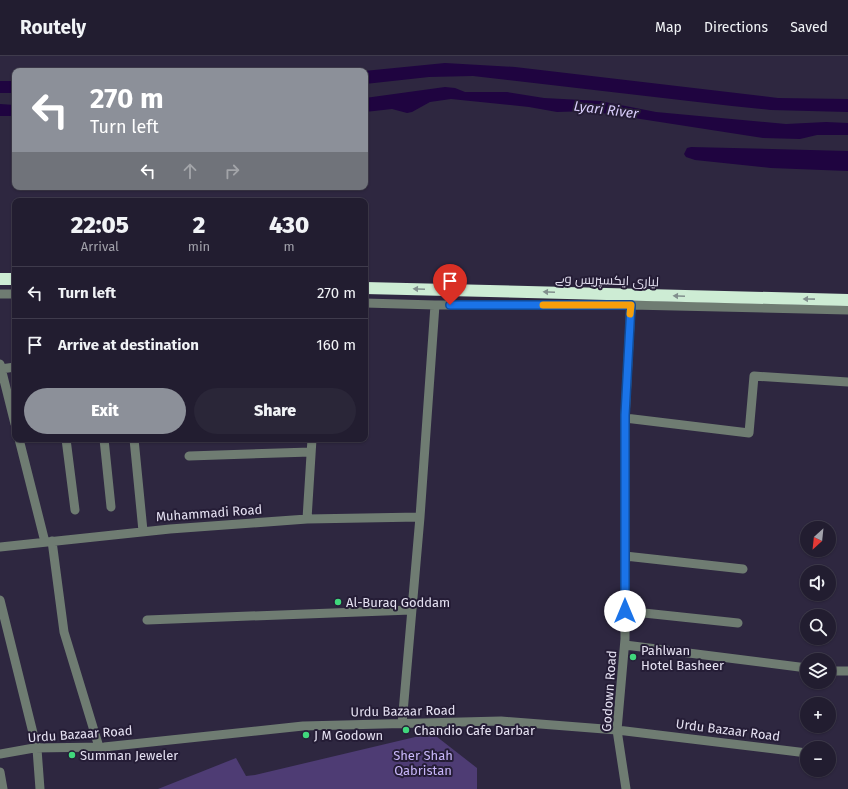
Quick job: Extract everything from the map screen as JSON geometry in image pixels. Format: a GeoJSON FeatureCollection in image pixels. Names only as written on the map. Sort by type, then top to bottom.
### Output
{"type":"FeatureCollection","features":[{"type":"Feature","properties":{"kind":"highway"},"geometry":{"type":"LineString","coordinates":[[0,279],[12,279]]}},
{"type":"Feature","properties":{"kind":"highway","name":"لیاری ایکسپریس وے"},"geometry":{"type":"LineString","coordinates":[[368,288],[848,300]]}},
{"type":"Feature","properties":{"kind":"street"},"geometry":{"type":"LineString","coordinates":[[0,294],[12,294]]}},
{"type":"Feature","properties":{"kind":"street"},"geometry":{"type":"LineString","coordinates":[[368,303],[435,305],[631,305],[848,310]]}},
{"type":"Feature","properties":{"kind":"street"},"geometry":{"type":"LineString","coordinates":[[402,724],[420,517],[435,305]]}},
{"type":"Feature","properties":{"kind":"street","name":"Godown Road"},"geometry":{"type":"LineString","coordinates":[[626,789],[617,730],[624,645],[625,418],[631,305]]}},
{"type":"Feature","properties":{"kind":"street"},"geometry":{"type":"LineString","coordinates":[[12,367],[1,367],[12,412]]}},
{"type":"Feature","properties":{"kind":"street"},"geometry":{"type":"LineString","coordinates":[[625,418],[749,433],[754,376],[848,382]]}},
{"type":"Feature","properties":{"kind":"street"},"geometry":{"type":"LineString","coordinates":[[20,442],[48,541],[64,632],[99,747]]}},
{"type":"Feature","properties":{"kind":"street"},"geometry":{"type":"LineString","coordinates":[[66,442],[75,510]]}},
{"type":"Feature","properties":{"kind":"street"},"geometry":{"type":"LineString","coordinates":[[104,442],[111,507]]}},
{"type":"Feature","properties":{"kind":"street"},"geometry":{"type":"LineString","coordinates":[[134,442],[143,531]]}},
{"type":"Feature","properties":{"kind":"street"},"geometry":{"type":"LineString","coordinates":[[306,519],[312,442]]}},
{"type":"Feature","properties":{"kind":"street"},"geometry":{"type":"LineString","coordinates":[[189,456],[311,452]]}},
{"type":"Feature","properties":{"kind":"street","name":"Muhammadi Road"},"geometry":{"type":"LineString","coordinates":[[0,547],[143,531],[306,519],[420,517]]}},
{"type":"Feature","properties":{"kind":"street"},"geometry":{"type":"LineString","coordinates":[[625,556],[743,569]]}},
{"type":"Feature","properties":{"kind":"street"},"geometry":{"type":"LineString","coordinates":[[0,600],[37,748],[40,789]]}},
{"type":"Feature","properties":{"kind":"street"},"geometry":{"type":"LineString","coordinates":[[147,620],[411,610]]}},
{"type":"Feature","properties":{"kind":"street"},"geometry":{"type":"LineString","coordinates":[[625,611],[738,623]]}},
{"type":"Feature","properties":{"kind":"street"},"geometry":{"type":"LineString","coordinates":[[624,645],[800,667]]}},
{"type":"Feature","properties":{"kind":"street"},"geometry":{"type":"LineString","coordinates":[[836,671],[848,671]]}},
{"type":"Feature","properties":{"kind":"street","name":"Urdu Bazaar Road"},"geometry":{"type":"LineString","coordinates":[[0,754],[37,748],[99,747],[303,726],[500,721],[617,730],[800,752]]}},
{"type":"Feature","properties":{"kind":"street"},"geometry":{"type":"LineString","coordinates":[[0,772],[3,789]]}},
{"type":"Feature","properties":{"kind":"green space","name":"Sher Shah Qabristan"},"geometry":{"type":"Polygon","coordinates":[[[432,733],[477,768],[477,789],[158,789],[236,758],[246,776],[255,775],[432,733]]]}},
{"type":"Feature","properties":{"kind":"water"},"geometry":{"type":"Polygon","coordinates":[[[445,63],[515,67],[778,98],[848,99],[848,112],[771,110],[473,76],[429,77],[368,84],[368,71],[445,63]]]}},
{"type":"Feature","properties":{"kind":"water"},"geometry":{"type":"Polygon","coordinates":[[[0,81],[12,81],[12,93],[0,93],[0,81]]]}},
{"type":"Feature","properties":{"kind":"water","name":"Lyari River"},"geometry":{"type":"Polygon","coordinates":[[[445,87],[455,88],[465,92],[507,92],[544,98],[600,101],[656,112],[786,124],[826,122],[848,123],[848,135],[817,135],[800,139],[763,138],[589,111],[557,112],[529,107],[451,99],[430,102],[412,112],[407,113],[392,109],[368,112],[368,98],[445,87]]]}},
{"type":"Feature","properties":{"kind":"water"},"geometry":{"type":"Polygon","coordinates":[[[0,104],[12,105],[12,116],[0,116],[0,104]]]}},
{"type":"Feature","properties":{"kind":"water"},"geometry":{"type":"Polygon","coordinates":[[[687,148],[848,151],[848,171],[771,168],[695,160],[686,157],[684,154],[687,148]]]}},
{"type":"Feature","properties":{"kind":"slow traffic"},"geometry":{"type":"LineString","coordinates":[[543,305],[631,305],[630,314]]}},
{"type":"Feature","properties":{"kind":"place","name":"Al-Buraq Goddam"},"geometry":{"type":"Point","coordinates":[338,602]}},
{"type":"Feature","properties":{"kind":"place","name":"Pahlwan Hotel Basheer"},"geometry":{"type":"Point","coordinates":[633,657]}},
{"type":"Feature","properties":{"kind":"place","name":"Chandio Cafe Darbar"},"geometry":{"type":"Point","coordinates":[406,730]}},
{"type":"Feature","properties":{"kind":"place","name":"J M Godown"},"geometry":{"type":"Point","coordinates":[306,735]}},
{"type":"Feature","properties":{"kind":"place","name":"Summan Jeweler"},"geometry":{"type":"Point","coordinates":[72,755]}},
{"type":"Feature","properties":{"kind":"route"},"geometry":{"type":"LineString","coordinates":[[450,305],[631,305],[625,415],[625,611]]}}]}
